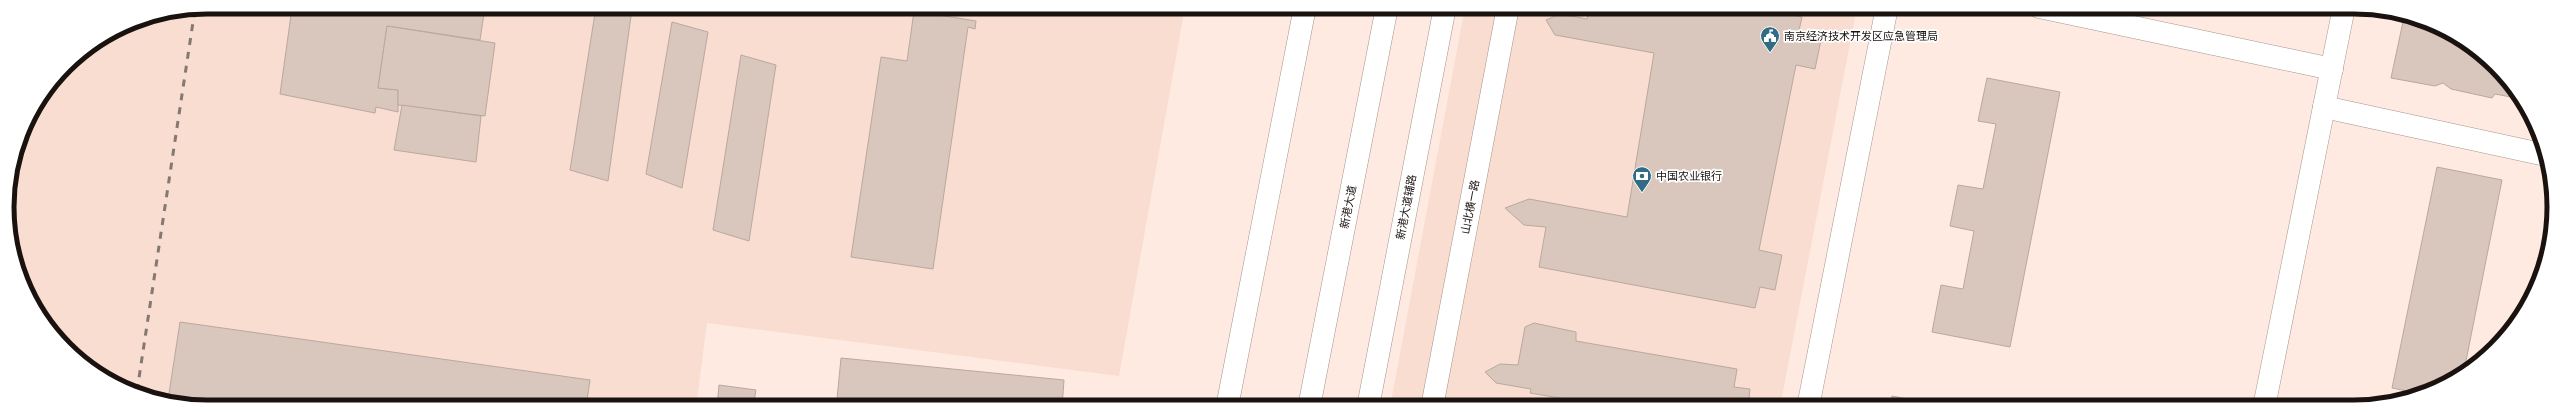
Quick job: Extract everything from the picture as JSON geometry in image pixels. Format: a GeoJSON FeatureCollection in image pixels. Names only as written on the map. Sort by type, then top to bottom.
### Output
{"type":"FeatureCollection","features":[{"type":"Feature","properties":{"kind":"street"},"geometry":{"type":"LineString","coordinates":[[1228,400],[1304,14]]}},
{"type":"Feature","properties":{"kind":"street","name":"新港大道"},"geometry":{"type":"LineString","coordinates":[[1309,400],[1386,14]]}},
{"type":"Feature","properties":{"kind":"street","name":"新港大道辅路"},"geometry":{"type":"LineString","coordinates":[[1369,400],[1444,14]]}},
{"type":"Feature","properties":{"kind":"street","name":"山北横一路"},"geometry":{"type":"LineString","coordinates":[[1433,400],[1507,14]]}},
{"type":"Feature","properties":{"kind":"street"},"geometry":{"type":"LineString","coordinates":[[1809,400],[1886,14]]}},
{"type":"Feature","properties":{"kind":"street"},"geometry":{"type":"LineString","coordinates":[[2072,14],[2332,69]]}},
{"type":"Feature","properties":{"kind":"street"},"geometry":{"type":"LineString","coordinates":[[2265,400],[2343,14]]}},
{"type":"Feature","properties":{"kind":"street"},"geometry":{"type":"LineString","coordinates":[[2324,107],[2539,154]]}},
{"type":"Feature","properties":{"kind":"shaded area"},"geometry":{"type":"Polygon","coordinates":[[[194,14],[1184,14],[1119,376],[707,323],[697,400],[194,400],[169,396],[145,390],[122,380],[110,374],[90,360],[62,334],[40,304],[24,269],[18,245],[14,220],[14,194],[18,169],[24,145],[40,110],[62,80],[80,62],[110,40],[133,29],[145,24],[169,18],[194,14]]]}},
{"type":"Feature","properties":{"kind":"shaded area"},"geometry":{"type":"Polygon","coordinates":[[[1464,14],[1856,14],[1781,400],[1391,400],[1464,14]]]}},
{"type":"Feature","properties":{"kind":"building"},"geometry":{"type":"Polygon","coordinates":[[[288,14],[484,14],[480,40],[387,26],[378,88],[398,90],[398,112],[376,107],[375,113],[280,94],[291,15],[288,14]]]}},
{"type":"Feature","properties":{"kind":"building"},"geometry":{"type":"Polygon","coordinates":[[[595,14],[623,14],[631,16],[608,181],[570,170],[595,14]]]}},
{"type":"Feature","properties":{"kind":"building"},"geometry":{"type":"Polygon","coordinates":[[[914,14],[933,14],[976,21],[975,29],[968,27],[933,269],[851,257],[881,57],[907,61],[914,14]]]}},
{"type":"Feature","properties":{"kind":"building"},"geometry":{"type":"Polygon","coordinates":[[[1560,14],[1587,19],[1588,14],[1786,14],[1802,17],[1798,35],[1821,40],[1815,69],[1796,65],[1759,250],[1782,255],[1775,290],[1760,287],[1755,308],[1539,267],[1546,227],[1524,225],[1505,208],[1529,199],[1627,217],[1654,53],[1555,35],[1546,20],[1560,14]]]}},
{"type":"Feature","properties":{"kind":"building"},"geometry":{"type":"Polygon","coordinates":[[[2403,21],[2416,24],[2439,34],[2471,54],[2499,80],[2512,98],[2495,94],[2492,98],[2451,89],[2443,83],[2435,86],[2391,78],[2403,21]]]}},
{"type":"Feature","properties":{"kind":"building"},"geometry":{"type":"Polygon","coordinates":[[[672,22],[708,32],[682,188],[646,174],[672,22]]]}},
{"type":"Feature","properties":{"kind":"building"},"geometry":{"type":"Polygon","coordinates":[[[387,26],[495,43],[485,116],[398,105],[398,90],[378,88],[387,26]]]}},
{"type":"Feature","properties":{"kind":"building"},"geometry":{"type":"Polygon","coordinates":[[[741,55],[776,65],[749,241],[713,230],[741,55]]]}},
{"type":"Feature","properties":{"kind":"building"},"geometry":{"type":"Polygon","coordinates":[[[1987,78],[2060,92],[2010,347],[1932,332],[1941,285],[1963,289],[1974,231],[1950,226],[1958,185],[1983,189],[1996,124],[1978,121],[1987,78]]]}},
{"type":"Feature","properties":{"kind":"building"},"geometry":{"type":"Polygon","coordinates":[[[402,105],[481,116],[476,162],[394,150],[402,105]]]}},
{"type":"Feature","properties":{"kind":"building"},"geometry":{"type":"Polygon","coordinates":[[[2437,167],[2502,180],[2465,364],[2439,380],[2416,390],[2410,392],[2392,388],[2437,167]]]}},
{"type":"Feature","properties":{"kind":"building"},"geometry":{"type":"Polygon","coordinates":[[[180,322],[590,380],[587,400],[194,400],[169,396],[180,322]]]}},
{"type":"Feature","properties":{"kind":"building"},"geometry":{"type":"Polygon","coordinates":[[[1534,323],[1576,332],[1576,341],[1737,369],[1734,387],[1750,389],[1749,400],[1571,400],[1530,393],[1531,389],[1496,383],[1485,372],[1500,364],[1518,365],[1525,327],[1534,323]]]}},
{"type":"Feature","properties":{"kind":"building"},"geometry":{"type":"Polygon","coordinates":[[[841,358],[1064,380],[1063,400],[837,399],[841,358]]]}},
{"type":"Feature","properties":{"kind":"building"},"geometry":{"type":"Polygon","coordinates":[[[719,385],[756,390],[754,400],[718,400],[719,385]]]}},
{"type":"Feature","properties":{"kind":"building"},"geometry":{"type":"Polygon","coordinates":[[[1892,396],[1912,400],[1891,400],[1892,396]]]}},
{"type":"Feature","properties":{"kind":"railway"},"geometry":{"type":"LineString","coordinates":[[138,387],[194,14]]}},
{"type":"Feature","properties":{"kind":"place","name":"南京经济技术开发区应急管理局"},"geometry":{"type":"Point","coordinates":[1770,53]}},
{"type":"Feature","properties":{"kind":"place","name":"中国农业银行"},"geometry":{"type":"Point","coordinates":[1642,193]}}]}
